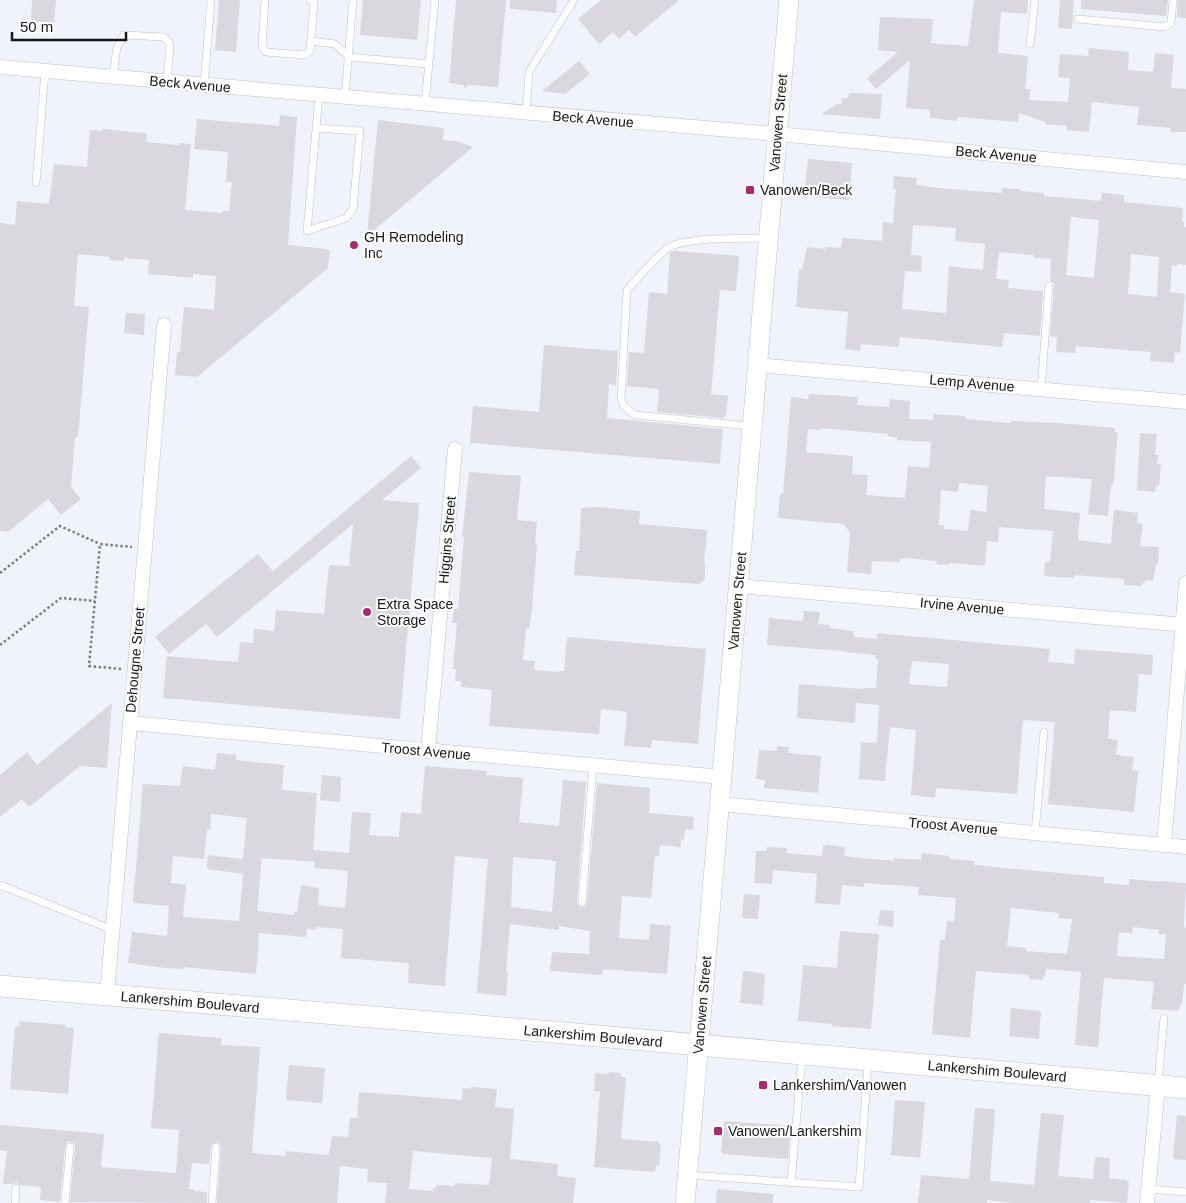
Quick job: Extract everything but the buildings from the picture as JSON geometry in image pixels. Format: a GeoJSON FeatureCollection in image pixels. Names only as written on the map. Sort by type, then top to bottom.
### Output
{"type":"FeatureCollection","features":[{"type":"Feature","properties":{"kind":"main road","name":"Vanowen Street"},"geometry":{"type":"LineString","coordinates":[[685,1203],[789,0]]}},
{"type":"Feature","properties":{"kind":"main road","name":"Lankershim Boulevard"},"geometry":{"type":"LineString","coordinates":[[0,986],[1186,1088]]}},
{"type":"Feature","properties":{"kind":"street","name":"Beck Avenue"},"geometry":{"type":"LineString","coordinates":[[0,67],[778,134],[1186,172]]}},
{"type":"Feature","properties":{"kind":"street","name":"Dehougne Street"},"geometry":{"type":"LineString","coordinates":[[107,995],[164,324]]}},
{"type":"Feature","properties":{"kind":"street","name":"Lemp Avenue"},"geometry":{"type":"LineString","coordinates":[[757,365],[1186,402]]}},
{"type":"Feature","properties":{"kind":"street","name":"Higgins Street"},"geometry":{"type":"LineString","coordinates":[[428,751],[455,449]]}},
{"type":"Feature","properties":{"kind":"street"},"geometry":{"type":"LineString","coordinates":[[1164,844],[1184,625],[1186,583]]}},
{"type":"Feature","properties":{"kind":"street","name":"Irvine Avenue"},"geometry":{"type":"LineString","coordinates":[[738,586],[1184,625]]}},
{"type":"Feature","properties":{"kind":"street","name":"Troost Avenue"},"geometry":{"type":"LineString","coordinates":[[130,723],[722,777]]}},
{"type":"Feature","properties":{"kind":"street","name":"Troost Avenue"},"geometry":{"type":"LineString","coordinates":[[719,804],[1035,834],[1186,846]]}},
{"type":"Feature","properties":{"kind":"street"},"geometry":{"type":"LineString","coordinates":[[1148,1196],[1158,1086]]}},
{"type":"Feature","properties":{"kind":"lane"},"geometry":{"type":"LineString","coordinates":[[204,85],[211,0]]}},
{"type":"Feature","properties":{"kind":"lane"},"geometry":{"type":"LineString","coordinates":[[265,0],[262,46],[266,52],[305,55],[310,51],[311,41],[314,3],[310,0]]}},
{"type":"Feature","properties":{"kind":"lane"},"geometry":{"type":"LineString","coordinates":[[345,97],[353,0]]}},
{"type":"Feature","properties":{"kind":"lane"},"geometry":{"type":"LineString","coordinates":[[424,104],[435,0]]}},
{"type":"Feature","properties":{"kind":"lane"},"geometry":{"type":"LineString","coordinates":[[526,113],[530,72],[574,0]]}},
{"type":"Feature","properties":{"kind":"lane"},"geometry":{"type":"LineString","coordinates":[[1030,44],[1035,0]]}},
{"type":"Feature","properties":{"kind":"lane"},"geometry":{"type":"LineString","coordinates":[[1078,19],[1165,27],[1171,23],[1173,0]]}},
{"type":"Feature","properties":{"kind":"lane"},"geometry":{"type":"LineString","coordinates":[[114,77],[117,47],[124,35],[164,37],[170,44],[167,82]]}},
{"type":"Feature","properties":{"kind":"lane"},"geometry":{"type":"LineString","coordinates":[[311,41],[335,44],[348,57],[428,64]]}},
{"type":"Feature","properties":{"kind":"lane"},"geometry":{"type":"LineString","coordinates":[[36,183],[45,71]]}},
{"type":"Feature","properties":{"kind":"lane"},"geometry":{"type":"LineString","coordinates":[[316,128],[360,131],[353,209],[346,218],[307,231],[310,199],[316,128],[319,95]]}},
{"type":"Feature","properties":{"kind":"lane"},"geometry":{"type":"LineString","coordinates":[[752,426],[635,415],[623,405],[621,397],[626,290],[667,249],[676,243],[768,238]]}},
{"type":"Feature","properties":{"kind":"lane"},"geometry":{"type":"LineString","coordinates":[[1041,389],[1049,286]]}},
{"type":"Feature","properties":{"kind":"lane"},"geometry":{"type":"LineString","coordinates":[[1035,834],[1044,732]]}},
{"type":"Feature","properties":{"kind":"lane"},"geometry":{"type":"LineString","coordinates":[[582,902],[593,766]]}},
{"type":"Feature","properties":{"kind":"lane"},"geometry":{"type":"LineString","coordinates":[[0,885],[113,930]]}},
{"type":"Feature","properties":{"kind":"lane"},"geometry":{"type":"LineString","coordinates":[[1158,1086],[1164,1018]]}},
{"type":"Feature","properties":{"kind":"lane"},"geometry":{"type":"LineString","coordinates":[[791,1182],[802,1054]]}},
{"type":"Feature","properties":{"kind":"lane"},"geometry":{"type":"LineString","coordinates":[[687,1175],[859,1188],[868,1060]]}},
{"type":"Feature","properties":{"kind":"lane"},"geometry":{"type":"LineString","coordinates":[[65,1203],[70,1147]]}},
{"type":"Feature","properties":{"kind":"lane"},"geometry":{"type":"LineString","coordinates":[[212,1203],[216,1147]]}},
{"type":"Feature","properties":{"kind":"lane"},"geometry":{"type":"LineString","coordinates":[[15,1203],[16,1188]]}},
{"type":"Feature","properties":{"kind":"lane"},"geometry":{"type":"LineString","coordinates":[[1148,1196],[1186,1192]]}},
{"type":"Feature","properties":{"kind":"path"},"geometry":{"type":"LineString","coordinates":[[0,573],[60,526],[100,544],[145,548]]}},
{"type":"Feature","properties":{"kind":"path"},"geometry":{"type":"LineString","coordinates":[[100,544],[89,666],[135,670]]}},
{"type":"Feature","properties":{"kind":"path"},"geometry":{"type":"LineString","coordinates":[[0,645],[61,598],[94,601]]}},
{"type":"Feature","properties":{"kind":"place","name":"Vanowen/Beck"},"geometry":{"type":"Point","coordinates":[750,190]}},
{"type":"Feature","properties":{"kind":"place","name":"GH Remodeling Inc"},"geometry":{"type":"Point","coordinates":[354,245]}},
{"type":"Feature","properties":{"kind":"place","name":"Extra Space Storage"},"geometry":{"type":"Point","coordinates":[367,612]}},
{"type":"Feature","properties":{"kind":"place","name":"Lankershim/Vanowen"},"geometry":{"type":"Point","coordinates":[763,1085]}},
{"type":"Feature","properties":{"kind":"place","name":"Vanowen/Lankershim"},"geometry":{"type":"Point","coordinates":[718,1131]}}]}
